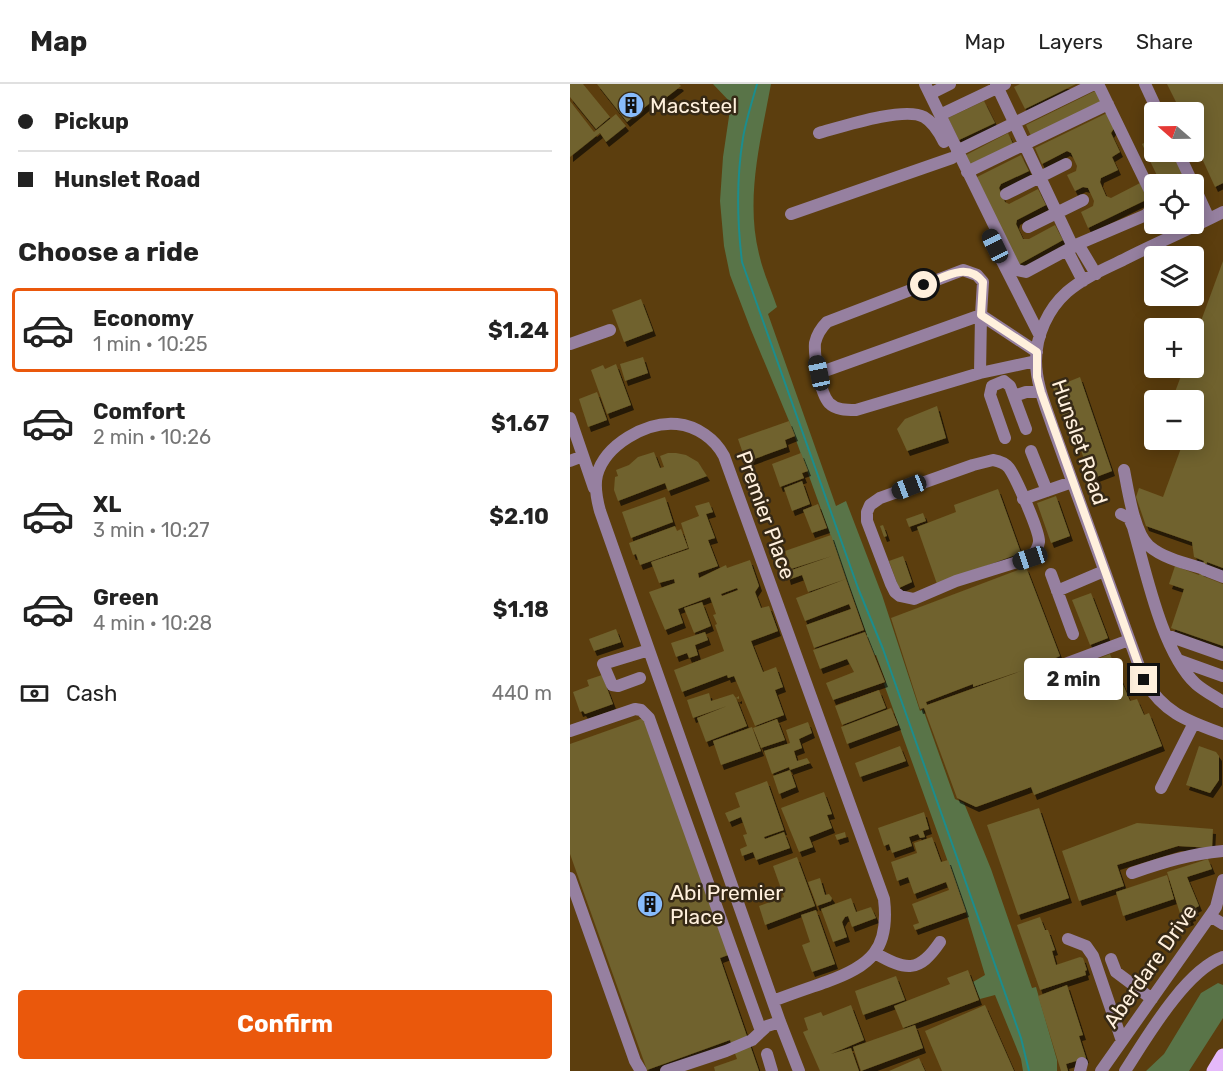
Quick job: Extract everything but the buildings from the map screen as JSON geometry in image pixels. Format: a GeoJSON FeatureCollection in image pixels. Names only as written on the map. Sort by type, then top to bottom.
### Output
{"type":"FeatureCollection","features":[{"type":"Feature","properties":{"kind":"street"},"geometry":{"type":"LineString","coordinates":[[950,84],[927,89],[1040,336]]}},
{"type":"Feature","properties":{"kind":"street"},"geometry":{"type":"LineString","coordinates":[[791,214],[955,154],[1096,84],[1150,191],[1152,207],[1146,215],[1073,247],[1026,272],[1017,270],[967,172],[955,154],[937,128],[923,116],[901,114],[887,116],[819,133]]}},
{"type":"Feature","properties":{"kind":"street"},"geometry":{"type":"LineString","coordinates":[[1145,84],[1153,102]]}},
{"type":"Feature","properties":{"kind":"street"},"geometry":{"type":"LineString","coordinates":[[939,115],[1000,85],[1014,123],[1073,247],[1083,281]]}},
{"type":"Feature","properties":{"kind":"street"},"geometry":{"type":"LineString","coordinates":[[967,172],[1108,104]]}},
{"type":"Feature","properties":{"kind":"street"},"geometry":{"type":"LineString","coordinates":[[1006,194],[1066,164]]}},
{"type":"Feature","properties":{"kind":"street"},"geometry":{"type":"LineString","coordinates":[[1028,227],[1083,200]]}},
{"type":"Feature","properties":{"kind":"street"},"geometry":{"type":"LineString","coordinates":[[1204,208],[1209,219]]}},
{"type":"Feature","properties":{"kind":"street","name":"Hunslet Road"},"geometry":{"type":"LineString","coordinates":[[1223,212],[1096,274],[1068,292],[1054,306],[1045,321],[1036,357],[1041,392],[1139,670],[1155,697],[1168,708],[1194,723],[1223,734]]}},
{"type":"Feature","properties":{"kind":"street"},"geometry":{"type":"LineString","coordinates":[[1073,247],[1096,274]]}},
{"type":"Feature","properties":{"kind":"street"},"geometry":{"type":"LineString","coordinates":[[980,373],[983,282],[978,275],[963,270],[827,322],[815,341],[815,354],[824,394],[829,403],[844,410],[856,410],[1036,357]]}},
{"type":"Feature","properties":{"kind":"street"},"geometry":{"type":"LineString","coordinates":[[981,315],[1036,357]]}},
{"type":"Feature","properties":{"kind":"street"},"geometry":{"type":"LineString","coordinates":[[819,373],[981,315]]}},
{"type":"Feature","properties":{"kind":"street"},"geometry":{"type":"LineString","coordinates":[[570,344],[610,330]]}},
{"type":"Feature","properties":{"kind":"street"},"geometry":{"type":"LineString","coordinates":[[1005,438],[990,395],[992,386],[1004,381],[1010,386],[1026,429]]}},
{"type":"Feature","properties":{"kind":"street"},"geometry":{"type":"LineString","coordinates":[[1014,396],[1026,392],[1041,392]]}},
{"type":"Feature","properties":{"kind":"street"},"geometry":{"type":"LineString","coordinates":[[570,418],[596,492]]}},
{"type":"Feature","properties":{"kind":"street","name":"Premier Place"},"geometry":{"type":"LineString","coordinates":[[799,1071],[600,512],[596,492],[597,475],[604,459],[615,446],[638,432],[676,424],[699,431],[719,446],[884,899],[886,915],[883,934],[875,953]]}},
{"type":"Feature","properties":{"kind":"street"},"geometry":{"type":"LineString","coordinates":[[1031,451],[1047,491]]}},
{"type":"Feature","properties":{"kind":"street"},"geometry":{"type":"LineString","coordinates":[[570,461],[584,456]]}},
{"type":"Feature","properties":{"kind":"street"},"geometry":{"type":"LineString","coordinates":[[993,460],[998,460],[1008,467],[1023,499],[1039,534],[1038,549],[1030,558],[956,581],[914,599],[905,598],[895,592],[867,520],[867,512],[875,501],[920,483],[993,460]]}},
{"type":"Feature","properties":{"kind":"street"},"geometry":{"type":"LineString","coordinates":[[1124,471],[1132,506],[1145,542],[1155,551],[1166,556],[1223,577]]}},
{"type":"Feature","properties":{"kind":"street"},"geometry":{"type":"LineString","coordinates":[[1023,499],[1072,482]]}},
{"type":"Feature","properties":{"kind":"street"},"geometry":{"type":"LineString","coordinates":[[1121,514],[1129,518],[1133,527],[1166,635],[1178,660],[1195,683],[1223,702]]}},
{"type":"Feature","properties":{"kind":"street"},"geometry":{"type":"LineString","coordinates":[[1057,591],[1104,571]]}},
{"type":"Feature","properties":{"kind":"street"},"geometry":{"type":"LineString","coordinates":[[1051,574],[1073,634]]}},
{"type":"Feature","properties":{"kind":"street"},"geometry":{"type":"LineString","coordinates":[[1166,635],[1223,655]]}},
{"type":"Feature","properties":{"kind":"street"},"geometry":{"type":"LineString","coordinates":[[1054,668],[1129,640]]}},
{"type":"Feature","properties":{"kind":"street"},"geometry":{"type":"LineString","coordinates":[[640,678],[618,686],[612,685],[602,661],[649,650]]}},
{"type":"Feature","properties":{"kind":"street"},"geometry":{"type":"LineString","coordinates":[[1178,660],[1223,676]]}},
{"type":"Feature","properties":{"kind":"street"},"geometry":{"type":"LineString","coordinates":[[570,730],[635,708],[641,710],[649,718],[761,1031]]}},
{"type":"Feature","properties":{"kind":"street"},"geometry":{"type":"LineString","coordinates":[[1161,788],[1194,723]]}},
{"type":"Feature","properties":{"kind":"street"},"geometry":{"type":"LineString","coordinates":[[1132,873],[1193,854],[1223,851]]}},
{"type":"Feature","properties":{"kind":"street"},"geometry":{"type":"LineString","coordinates":[[570,878],[640,1071]]}},
{"type":"Feature","properties":{"kind":"street","name":"Aberdare Drive"},"geometry":{"type":"LineString","coordinates":[[1101,1071],[1216,912],[1223,880]]}},
{"type":"Feature","properties":{"kind":"street"},"geometry":{"type":"LineString","coordinates":[[1216,912],[1223,924]]}},
{"type":"Feature","properties":{"kind":"street"},"geometry":{"type":"LineString","coordinates":[[1068,939],[1086,946],[1093,956],[1122,1041]]}},
{"type":"Feature","properties":{"kind":"street"},"geometry":{"type":"LineString","coordinates":[[773,1001],[850,973],[865,964],[875,953],[894,963],[914,967],[931,956],[940,942]]}},
{"type":"Feature","properties":{"kind":"street"},"geometry":{"type":"LineString","coordinates":[[1125,1071],[1149,1034],[1193,976],[1214,960],[1223,957]]}},
{"type":"Feature","properties":{"kind":"street"},"geometry":{"type":"LineString","coordinates":[[1111,959],[1116,972],[1152,999]]}},
{"type":"Feature","properties":{"kind":"street"},"geometry":{"type":"LineString","coordinates":[[666,1071],[752,1040],[761,1031],[780,1022]]}},
{"type":"Feature","properties":{"kind":"street"},"geometry":{"type":"LineString","coordinates":[[767,1054],[772,1071]]}},
{"type":"Feature","properties":{"kind":"green space"},"geometry":{"type":"Polygon","coordinates":[[[713,84],[771,84],[759,147],[754,190],[755,233],[759,254],[777,307],[768,314],[836,506],[846,501],[882,595],[920,711],[923,709],[955,799],[964,803],[991,869],[1032,988],[1036,987],[1057,1060],[1057,1071],[1023,1071],[1021,1059],[995,995],[980,999],[973,982],[985,975],[966,912],[884,684],[886,682],[876,655],[874,655],[789,421],[730,275],[724,246],[720,201],[723,157],[731,103],[713,84]]]}},
{"type":"Feature","properties":{"kind":"green space"},"geometry":{"type":"Polygon","coordinates":[[[1218,983],[1223,985],[1223,1018],[1189,1071],[1146,1071],[1164,1054],[1201,993],[1218,983]]]}},
{"type":"Feature","properties":{"kind":"waterway"},"geometry":{"type":"LineString","coordinates":[[757,84],[744,131],[739,169],[738,215],[742,262],[858,588],[883,649],[1021,1038],[1029,1071]]}},
{"type":"Feature","properties":{"kind":"place","name":"Macsteel"},"geometry":{"type":"Point","coordinates":[631,105]}},
{"type":"Feature","properties":{"kind":"place","name":"Abi Premier Place"},"geometry":{"type":"Point","coordinates":[650,904]}},
{"type":"Feature","properties":{"kind":"route"},"geometry":{"type":"LineString","coordinates":[[924,285],[963,270],[978,275],[983,282],[981,315],[1037,352],[1037,377],[1041,392],[1144,680]]}}]}
